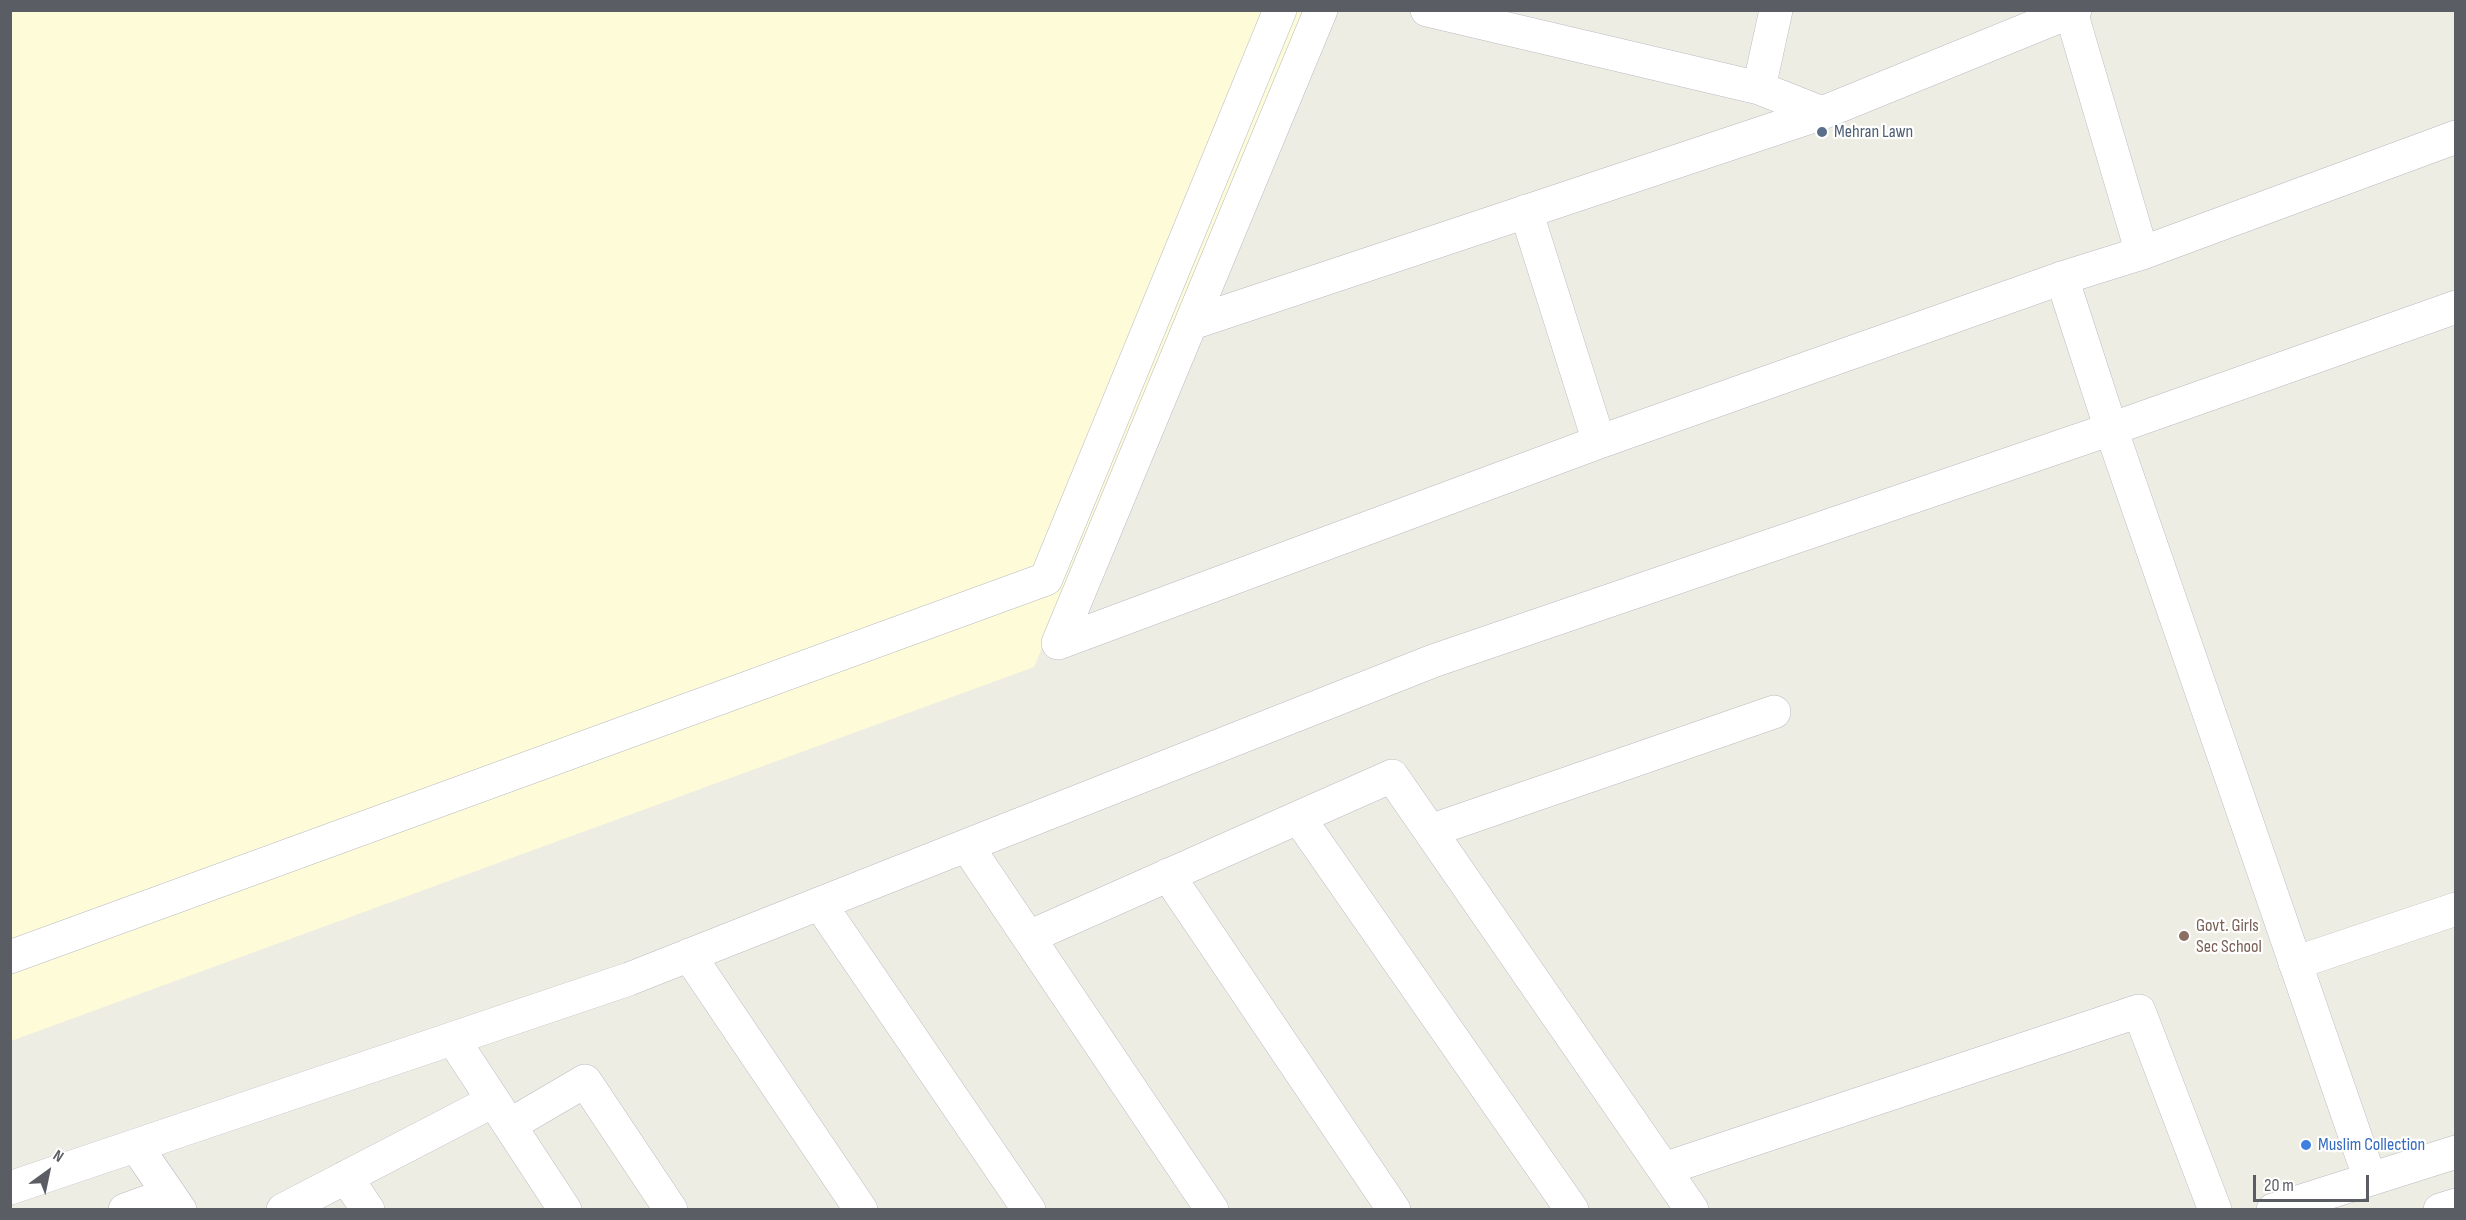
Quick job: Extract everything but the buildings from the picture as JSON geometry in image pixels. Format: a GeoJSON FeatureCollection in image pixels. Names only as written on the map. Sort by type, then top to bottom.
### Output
{"type":"FeatureCollection","features":[{"type":"Feature","properties":{"kind":"street"},"geometry":{"type":"LineString","coordinates":[[10,957],[1046,579],[1280,10]]}},
{"type":"Feature","properties":{"kind":"street"},"geometry":{"type":"LineString","coordinates":[[1321,10],[1058,643],[1599,442],[2062,278],[2142,253],[2456,137]]}},
{"type":"Feature","properties":{"kind":"street"},"geometry":{"type":"LineString","coordinates":[[1426,10],[1759,88],[1822,112]]}},
{"type":"Feature","properties":{"kind":"street"},"geometry":{"type":"LineString","coordinates":[[1759,88],[1776,10]]}},
{"type":"Feature","properties":{"kind":"street"},"geometry":{"type":"LineString","coordinates":[[1192,323],[1822,112],[2073,11],[2142,253]]}},
{"type":"Feature","properties":{"kind":"street"},"geometry":{"type":"LineString","coordinates":[[1526,211],[1599,442]]}},
{"type":"Feature","properties":{"kind":"street"},"geometry":{"type":"LineString","coordinates":[[2062,278],[2111,429],[2370,1179]]}},
{"type":"Feature","properties":{"kind":"street"},"geometry":{"type":"LineString","coordinates":[[10,1188],[628,979],[1433,661],[2111,429],[2456,307]]}},
{"type":"Feature","properties":{"kind":"street"},"geometry":{"type":"LineString","coordinates":[[1430,831],[1774,712]]}},
{"type":"Feature","properties":{"kind":"street"},"geometry":{"type":"LineString","coordinates":[[1029,937],[1392,776],[1692,1209]]}},
{"type":"Feature","properties":{"kind":"street"},"geometry":{"type":"LineString","coordinates":[[1299,818],[1572,1209]]}},
{"type":"Feature","properties":{"kind":"street"},"geometry":{"type":"LineString","coordinates":[[967,846],[1212,1209]]}},
{"type":"Feature","properties":{"kind":"street"},"geometry":{"type":"LineString","coordinates":[[1168,875],[1394,1209]]}},
{"type":"Feature","properties":{"kind":"street"},"geometry":{"type":"LineString","coordinates":[[820,904],[1029,1209]]}},
{"type":"Feature","properties":{"kind":"street"},"geometry":{"type":"LineString","coordinates":[[2295,963],[2456,909]]}},
{"type":"Feature","properties":{"kind":"street"},"geometry":{"type":"LineString","coordinates":[[689,956],[861,1209]]}},
{"type":"Feature","properties":{"kind":"street"},"geometry":{"type":"LineString","coordinates":[[1664,1169],[2139,1011],[2215,1209]]}},
{"type":"Feature","properties":{"kind":"street"},"geometry":{"type":"LineString","coordinates":[[453,1039],[565,1209]]}},
{"type":"Feature","properties":{"kind":"street"},"geometry":{"type":"LineString","coordinates":[[283,1209],[346,1177],[585,1081],[671,1209]]}},
{"type":"Feature","properties":{"kind":"street"},"geometry":{"type":"LineString","coordinates":[[125,1209],[175,1202],[136,1146]]}},
{"type":"Feature","properties":{"kind":"street"},"geometry":{"type":"LineString","coordinates":[[2273,1209],[2456,1152]]}},
{"type":"Feature","properties":{"kind":"street"},"geometry":{"type":"LineString","coordinates":[[346,1177],[368,1209]]}},
{"type":"Feature","properties":{"kind":"shaded area"},"geometry":{"type":"Polygon","coordinates":[[[11,11],[1305,11],[1034,667],[11,1041],[11,11]]]}},
{"type":"Feature","properties":{"kind":"place","name":"Mehran Lawn"},"geometry":{"type":"Point","coordinates":[1822,132]}},
{"type":"Feature","properties":{"kind":"place","name":"Govt. Girls Sec School"},"geometry":{"type":"Point","coordinates":[2184,936]}},
{"type":"Feature","properties":{"kind":"place","name":"Muslim Collection"},"geometry":{"type":"Point","coordinates":[2306,1145]}}]}
